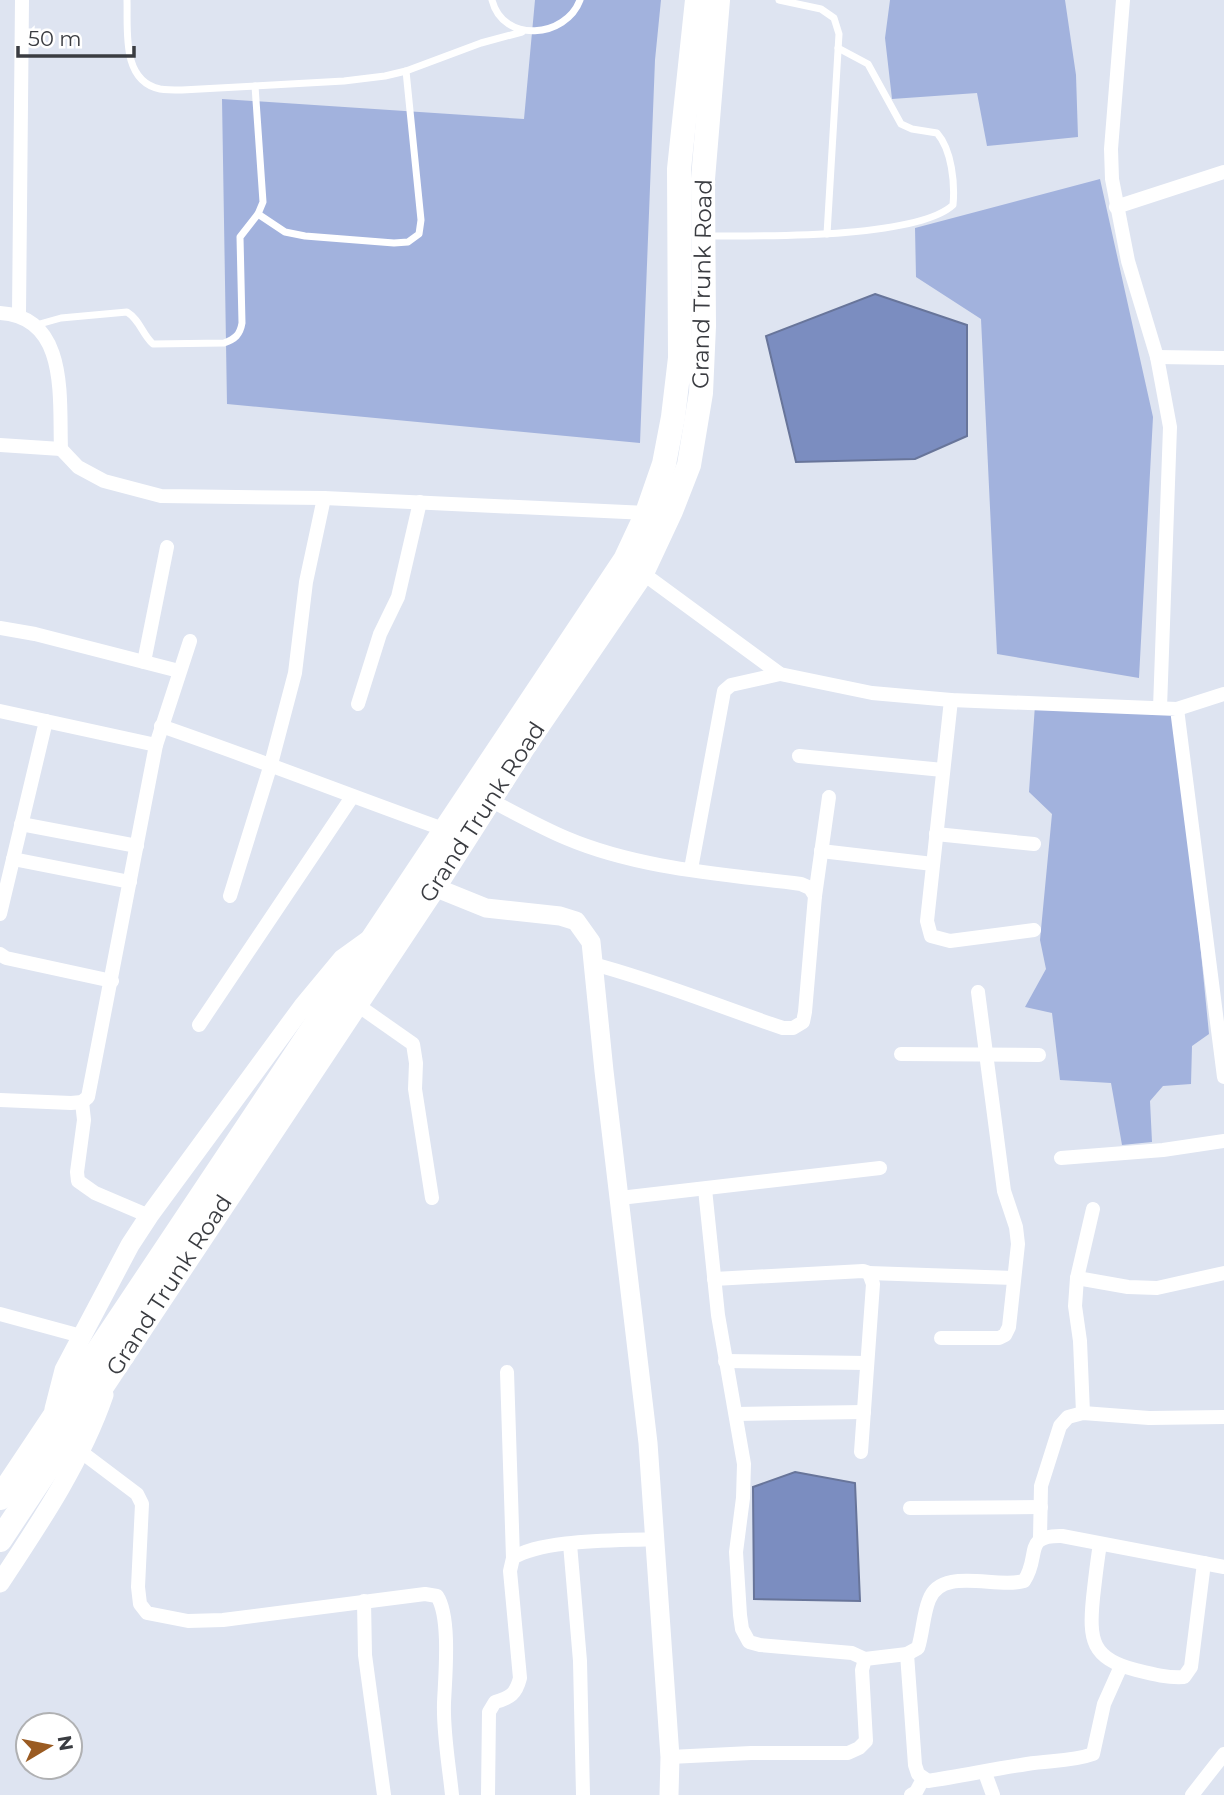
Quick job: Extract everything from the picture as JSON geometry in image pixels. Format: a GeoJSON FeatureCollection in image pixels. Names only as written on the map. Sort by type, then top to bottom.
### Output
{"type":"FeatureCollection","features":[{"type":"Feature","properties":{"kind":"highway","name":"Grand Trunk Road"},"geometry":{"type":"LineString","coordinates":[[0,1498],[446,830],[634,567],[647,513],[664,464],[680,358],[679,169],[697,0]]}},
{"type":"Feature","properties":{"kind":"highway","name":"Grand Trunk Road"},"geometry":{"type":"LineString","coordinates":[[0,1540],[434,887],[671,511],[689,465],[701,393],[704,326],[703,179],[718,0]]}},
{"type":"Feature","properties":{"kind":"street"},"geometry":{"type":"LineString","coordinates":[[19,314],[22,0]]}},
{"type":"Feature","properties":{"kind":"street"},"geometry":{"type":"LineString","coordinates":[[1123,0],[1111,149],[1116,207],[1128,261],[1157,357],[1170,427],[1160,708]]}},
{"type":"Feature","properties":{"kind":"street"},"geometry":{"type":"LineString","coordinates":[[1116,207],[1224,172]]}},
{"type":"Feature","properties":{"kind":"street"},"geometry":{"type":"LineString","coordinates":[[0,313],[19,314],[36,325],[52,349],[58,373],[61,449],[78,467],[104,481],[161,496],[324,498],[647,513]]}},
{"type":"Feature","properties":{"kind":"street"},"geometry":{"type":"LineString","coordinates":[[1157,357],[1224,358]]}},
{"type":"Feature","properties":{"kind":"street"},"geometry":{"type":"LineString","coordinates":[[0,445],[61,449]]}},
{"type":"Feature","properties":{"kind":"street"},"geometry":{"type":"LineString","coordinates":[[230,896],[271,764],[295,673],[306,582],[324,498]]}},
{"type":"Feature","properties":{"kind":"street"},"geometry":{"type":"LineString","coordinates":[[358,704],[380,634],[398,597],[420,502]]}},
{"type":"Feature","properties":{"kind":"street"},"geometry":{"type":"LineString","coordinates":[[144,662],[167,547]]}},
{"type":"Feature","properties":{"kind":"street"},"geometry":{"type":"LineString","coordinates":[[634,567],[780,674]]}},
{"type":"Feature","properties":{"kind":"street"},"geometry":{"type":"LineString","coordinates":[[0,628],[178,671]]}},
{"type":"Feature","properties":{"kind":"street"},"geometry":{"type":"LineString","coordinates":[[0,1100],[71,1103],[82,1102],[88,1097],[156,745],[190,641]]}},
{"type":"Feature","properties":{"kind":"street"},"geometry":{"type":"LineString","coordinates":[[691,869],[724,691],[731,685],[780,674],[872,693],[951,701],[1177,709],[1224,694]]}},
{"type":"Feature","properties":{"kind":"street"},"geometry":{"type":"LineString","coordinates":[[951,701],[927,921],[931,936],[950,941],[1034,930]]}},
{"type":"Feature","properties":{"kind":"street"},"geometry":{"type":"LineString","coordinates":[[1177,709],[1224,1077]]}},
{"type":"Feature","properties":{"kind":"street"},"geometry":{"type":"LineString","coordinates":[[0,711],[156,745]]}},
{"type":"Feature","properties":{"kind":"street"},"geometry":{"type":"LineString","coordinates":[[0,914],[46,721]]}},
{"type":"Feature","properties":{"kind":"street"},"geometry":{"type":"LineString","coordinates":[[161,726],[446,830]]}},
{"type":"Feature","properties":{"kind":"street"},"geometry":{"type":"LineString","coordinates":[[799,756],[943,770]]}},
{"type":"Feature","properties":{"kind":"street"},"geometry":{"type":"LineString","coordinates":[[199,1025],[352,797]]}},
{"type":"Feature","properties":{"kind":"street"},"geometry":{"type":"LineString","coordinates":[[593,964],[634,974],[716,1006],[783,1028],[793,1028],[803,1022],[815,896],[829,797]]}},
{"type":"Feature","properties":{"kind":"street"},"geometry":{"type":"LineString","coordinates":[[490,800],[567,838],[659,864],[801,884],[810,888],[815,896]]}},
{"type":"Feature","properties":{"kind":"street"},"geometry":{"type":"LineString","coordinates":[[21,824],[137,846]]}},
{"type":"Feature","properties":{"kind":"street"},"geometry":{"type":"LineString","coordinates":[[936,834],[1034,844]]}},
{"type":"Feature","properties":{"kind":"street"},"geometry":{"type":"LineString","coordinates":[[821,851],[933,864]]}},
{"type":"Feature","properties":{"kind":"street"},"geometry":{"type":"LineString","coordinates":[[13,859],[130,882]]}},
{"type":"Feature","properties":{"kind":"street"},"geometry":{"type":"LineString","coordinates":[[434,887],[486,908],[560,916],[576,921],[591,943],[648,1443],[670,1757],[669,1795]]}},
{"type":"Feature","properties":{"kind":"street"},"geometry":{"type":"LineString","coordinates":[[53,1417],[64,1370],[80,1336],[149,1216],[303,1006],[342,959],[377,934]]}},
{"type":"Feature","properties":{"kind":"street"},"geometry":{"type":"LineString","coordinates":[[0,954],[6,958],[111,981]]}},
{"type":"Feature","properties":{"kind":"street"},"geometry":{"type":"LineString","coordinates":[[941,1338],[999,1338],[1005,1335],[1009,1327],[1018,1244],[1016,1227],[1003,1191],[978,992]]}},
{"type":"Feature","properties":{"kind":"street"},"geometry":{"type":"LineString","coordinates":[[356,1004],[413,1044],[415,1089],[432,1198]]}},
{"type":"Feature","properties":{"kind":"street"},"geometry":{"type":"LineString","coordinates":[[901,1054],[1039,1055]]}},
{"type":"Feature","properties":{"kind":"street"},"geometry":{"type":"LineString","coordinates":[[82,1102],[84,1121],[78,1181],[95,1193],[149,1216]]}},
{"type":"Feature","properties":{"kind":"street"},"geometry":{"type":"LineString","coordinates":[[1061,1158],[1163,1150],[1224,1141]]}},
{"type":"Feature","properties":{"kind":"street"},"geometry":{"type":"LineString","coordinates":[[620,1198],[880,1168]]}},
{"type":"Feature","properties":{"kind":"street"},"geometry":{"type":"LineString","coordinates":[[705,1189],[724,1360],[736,1414],[744,1480],[736,1552],[742,1629],[748,1642],[852,1653],[865,1659],[907,1654],[918,1648],[928,1601],[936,1587],[945,1583],[975,1581],[1014,1584],[1024,1581],[1031,1570],[1035,1545],[1040,1538],[1041,1486],[1060,1426],[1068,1417],[1083,1413],[1149,1418],[1224,1417]]}},
{"type":"Feature","properties":{"kind":"street"},"geometry":{"type":"LineString","coordinates":[[1083,1413],[1081,1354],[1075,1306],[1076,1278],[1093,1209]]}},
{"type":"Feature","properties":{"kind":"street"},"geometry":{"type":"LineString","coordinates":[[714,1279],[863,1271],[1014,1278]]}},
{"type":"Feature","properties":{"kind":"street"},"geometry":{"type":"LineString","coordinates":[[861,1452],[873,1284],[869,1273]]}},
{"type":"Feature","properties":{"kind":"street"},"geometry":{"type":"LineString","coordinates":[[1076,1278],[1128,1287],[1157,1288],[1224,1273]]}},
{"type":"Feature","properties":{"kind":"street"},"geometry":{"type":"LineString","coordinates":[[0,1314],[80,1336]]}},
{"type":"Feature","properties":{"kind":"street"},"geometry":{"type":"LineString","coordinates":[[724,1360],[867,1363]]}},
{"type":"Feature","properties":{"kind":"street"},"geometry":{"type":"LineString","coordinates":[[0,1583],[80,1451],[112,1371]]}},
{"type":"Feature","properties":{"kind":"street"},"geometry":{"type":"LineString","coordinates":[[488,1795],[489,1712],[495,1702],[509,1698],[517,1691],[520,1678],[510,1571],[513,1558],[507,1372]]}},
{"type":"Feature","properties":{"kind":"street"},"geometry":{"type":"LineString","coordinates":[[736,1414],[864,1412]]}},
{"type":"Feature","properties":{"kind":"street"},"geometry":{"type":"LineString","coordinates":[[80,1451],[137,1494],[142,1504],[138,1587],[140,1604],[147,1613],[188,1621],[223,1620],[432,1594],[440,1601],[447,1670],[444,1703],[452,1795]]}},
{"type":"Feature","properties":{"kind":"street"},"geometry":{"type":"LineString","coordinates":[[910,1508],[1041,1507]]}},
{"type":"Feature","properties":{"kind":"street"},"geometry":{"type":"LineString","coordinates":[[1040,1538],[1062,1536],[1224,1567]]}},
{"type":"Feature","properties":{"kind":"street"},"geometry":{"type":"LineString","coordinates":[[513,1558],[523,1551],[570,1544],[655,1539]]}},
{"type":"Feature","properties":{"kind":"street"},"geometry":{"type":"LineString","coordinates":[[570,1544],[580,1661],[583,1795]]}},
{"type":"Feature","properties":{"kind":"street"},"geometry":{"type":"LineString","coordinates":[[1100,1544],[1090,1627],[1093,1644],[1103,1657],[1121,1666],[1171,1678],[1184,1676],[1191,1667],[1204,1563]]}},
{"type":"Feature","properties":{"kind":"street"},"geometry":{"type":"LineString","coordinates":[[364,1601],[365,1655],[384,1795]]}},
{"type":"Feature","properties":{"kind":"street"},"geometry":{"type":"LineString","coordinates":[[907,1654],[915,1765],[923,1779]]}},
{"type":"Feature","properties":{"kind":"street"},"geometry":{"type":"LineString","coordinates":[[670,1757],[751,1753],[848,1753],[859,1748],[866,1741],[862,1670],[865,1659]]}},
{"type":"Feature","properties":{"kind":"street"},"geometry":{"type":"LineString","coordinates":[[923,1779],[985,1773],[1028,1763],[1079,1759],[1093,1754],[1104,1704],[1121,1666]]}},
{"type":"Feature","properties":{"kind":"street"},"geometry":{"type":"LineString","coordinates":[[1192,1795],[1224,1754]]}},
{"type":"Feature","properties":{"kind":"street"},"geometry":{"type":"LineString","coordinates":[[985,1773],[993,1795]]}},
{"type":"Feature","properties":{"kind":"street"},"geometry":{"type":"LineString","coordinates":[[911,1795],[916,1792],[923,1779]]}},
{"type":"Feature","properties":{"kind":"lane"},"geometry":{"type":"LineString","coordinates":[[127,0],[131,63],[142,81],[158,89],[182,90],[344,81],[406,71],[481,43],[522,32],[546,30],[565,22],[580,0]]}},
{"type":"Feature","properties":{"kind":"lane"},"geometry":{"type":"LineString","coordinates":[[492,0],[505,23],[522,32]]}},
{"type":"Feature","properties":{"kind":"lane"},"geometry":{"type":"LineString","coordinates":[[779,0],[821,9],[834,18],[839,34],[827,234]]}},
{"type":"Feature","properties":{"kind":"lane"},"geometry":{"type":"LineString","coordinates":[[702,236],[827,234],[878,228],[928,219],[944,213],[953,205],[954,194],[944,141],[937,133],[912,129],[901,124],[868,64],[838,48]]}},
{"type":"Feature","properties":{"kind":"lane"},"geometry":{"type":"LineString","coordinates":[[258,214],[285,232],[304,236],[394,243],[408,242],[419,234],[421,220],[406,71]]}},
{"type":"Feature","properties":{"kind":"lane"},"geometry":{"type":"LineString","coordinates":[[36,325],[61,318],[127,312],[136,317],[146,338],[153,344],[224,343],[241,332],[240,237],[258,214],[263,202],[255,86]]}},
{"type":"Feature","properties":{"kind":"shaded area"},"geometry":{"type":"Polygon","coordinates":[[[535,0],[661,0],[655,60],[640,443],[227,404],[222,99],[524,119],[535,0]]]}},
{"type":"Feature","properties":{"kind":"shaded area"},"geometry":{"type":"Polygon","coordinates":[[[890,0],[1065,0],[1076,75],[1078,137],[987,146],[977,93],[892,99],[885,38],[890,0]]]}},
{"type":"Feature","properties":{"kind":"shaded area"},"geometry":{"type":"Polygon","coordinates":[[[1100,179],[1153,417],[1139,678],[997,654],[981,319],[916,277],[915,228],[1100,179]]]}},
{"type":"Feature","properties":{"kind":"shaded area"},"geometry":{"type":"Polygon","coordinates":[[[875,294],[967,325],[967,436],[915,459],[796,462],[766,336],[875,294]]]}},
{"type":"Feature","properties":{"kind":"shaded area"},"geometry":{"type":"Polygon","coordinates":[[[1035,705],[1177,709],[1209,1034],[1192,1046],[1191,1084],[1163,1086],[1150,1101],[1152,1142],[1122,1145],[1111,1083],[1060,1080],[1052,1013],[1025,1007],[1046,969],[1040,940],[1052,814],[1029,792],[1035,705]]]}},
{"type":"Feature","properties":{"kind":"shaded area"},"geometry":{"type":"Polygon","coordinates":[[[795,1472],[855,1483],[860,1601],[754,1599],[753,1487],[795,1472]]]}}]}
